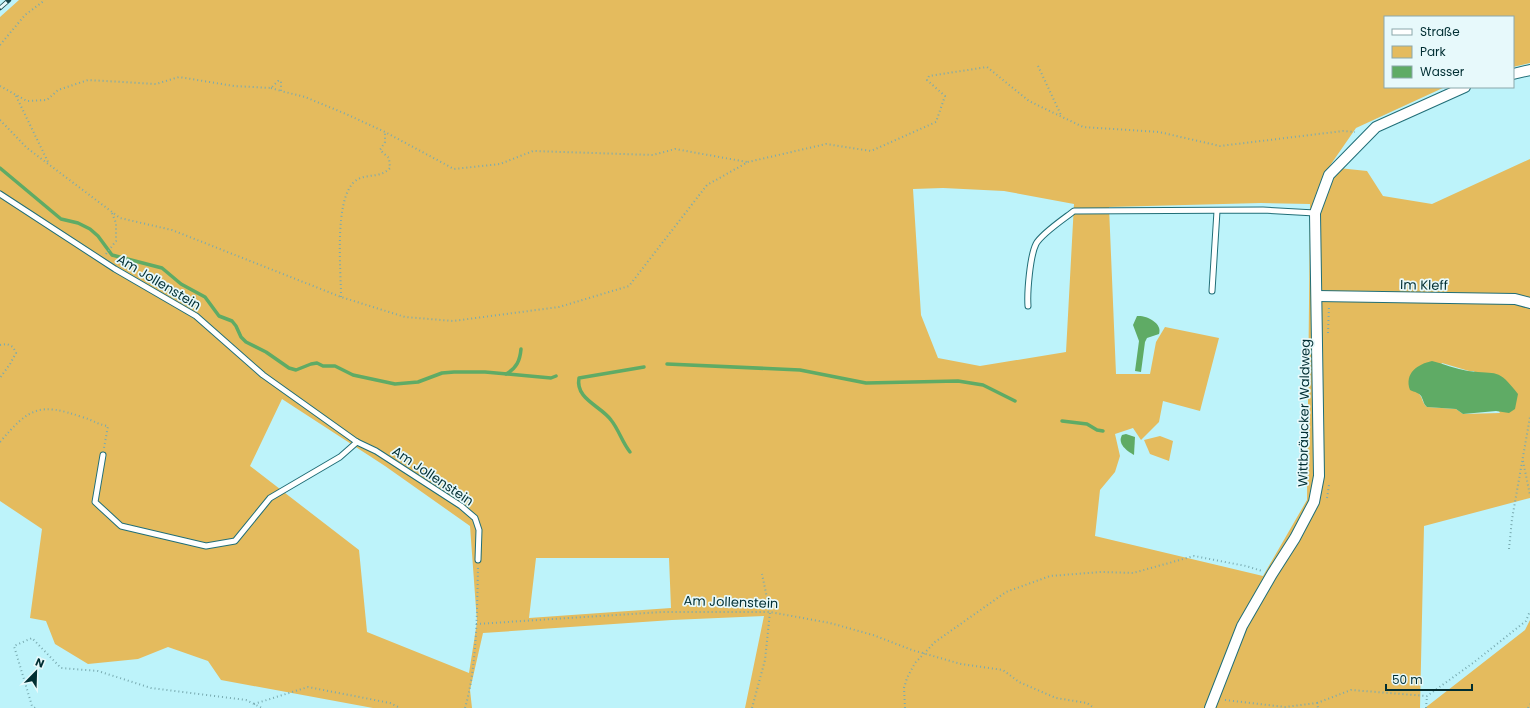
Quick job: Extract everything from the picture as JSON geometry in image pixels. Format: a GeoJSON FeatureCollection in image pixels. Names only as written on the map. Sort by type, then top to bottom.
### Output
{"type":"FeatureCollection","features":[{"type":"Feature","properties":{"kind":"street"},"geometry":{"type":"LineString","coordinates":[[1514,74],[1530,70]]}},
{"type":"Feature","properties":{"kind":"street","name":"Wittbräucker Waldweg"},"geometry":{"type":"LineString","coordinates":[[1210,708],[1242,626],[1272,574],[1296,538],[1314,502],[1319,476],[1315,213],[1329,175],[1376,127],[1463,88]]}},
{"type":"Feature","properties":{"kind":"street","name":"Im Kleff"},"geometry":{"type":"LineString","coordinates":[[1317,296],[1516,299],[1530,302]]}},
{"type":"Feature","properties":{"kind":"lane","name":"Am Jollenstein"},"geometry":{"type":"LineString","coordinates":[[0,194],[93,255],[196,316],[263,375],[357,442],[376,451],[461,506],[475,518],[480,530],[478,560]]}},
{"type":"Feature","properties":{"kind":"lane"},"geometry":{"type":"LineString","coordinates":[[1028,306],[1027,289],[1036,243],[1054,226],[1074,211],[1263,210],[1315,213]]}},
{"type":"Feature","properties":{"kind":"lane"},"geometry":{"type":"LineString","coordinates":[[1212,291],[1216,211]]}},
{"type":"Feature","properties":{"kind":"lane"},"geometry":{"type":"LineString","coordinates":[[103,455],[94,502],[121,526],[206,546],[235,540],[270,498],[340,457],[357,442]]}},
{"type":"Feature","properties":{"kind":"path"},"geometry":{"type":"LineString","coordinates":[[0,45],[25,15],[45,0]]}},
{"type":"Feature","properties":{"kind":"path"},"geometry":{"type":"LineString","coordinates":[[1038,66],[1061,116]]}},
{"type":"Feature","properties":{"kind":"path"},"geometry":{"type":"LineString","coordinates":[[0,120],[27,148],[120,218],[172,230],[341,297],[405,317],[453,321],[559,307],[629,286],[707,185],[748,162],[826,144],[871,151],[936,122],[945,96],[928,80],[929,76],[937,74],[988,67],[1029,101],[1083,127],[1159,132],[1220,146],[1343,131],[1369,134]]}},
{"type":"Feature","properties":{"kind":"path"},"geometry":{"type":"LineString","coordinates":[[0,86],[27,101],[48,100],[58,90],[88,80],[156,84],[179,77],[234,86],[271,88],[305,98],[385,132],[454,169],[500,164],[534,151],[652,155],[675,149],[748,162]]}},
{"type":"Feature","properties":{"kind":"path"},"geometry":{"type":"LineString","coordinates":[[271,88],[278,81],[281,81],[281,91]]}},
{"type":"Feature","properties":{"kind":"path"},"geometry":{"type":"LineString","coordinates":[[15,95],[50,166]]}},
{"type":"Feature","properties":{"kind":"path"},"geometry":{"type":"LineString","coordinates":[[341,297],[340,234],[344,199],[354,182],[366,176],[380,175],[390,168],[389,158],[380,150],[385,142],[385,132]]}},
{"type":"Feature","properties":{"kind":"path"},"geometry":{"type":"LineString","coordinates":[[93,255],[104,255],[109,252],[116,241],[116,224],[112,212]]}},
{"type":"Feature","properties":{"kind":"path"},"geometry":{"type":"LineString","coordinates":[[0,345],[7,344],[13,347],[16,353],[0,378]]}},
{"type":"Feature","properties":{"kind":"path"},"geometry":{"type":"LineString","coordinates":[[0,442],[30,412],[40,408],[48,408],[84,417],[96,424],[108,426],[103,455]]}},
{"type":"Feature","properties":{"kind":"path"},"geometry":{"type":"LineString","coordinates":[[1509,549],[1512,519],[1530,417]]}},
{"type":"Feature","properties":{"kind":"path"},"geometry":{"type":"LineString","coordinates":[[1522,460],[1530,495]]}},
{"type":"Feature","properties":{"kind":"path"},"geometry":{"type":"LineString","coordinates":[[904,708],[904,688],[907,678],[915,663],[935,642],[1006,592],[1050,576],[1101,572],[1134,573],[1194,556],[1246,566],[1272,574]]}},
{"type":"Feature","properties":{"kind":"path"},"geometry":{"type":"LineString","coordinates":[[465,708],[469,695],[476,624],[478,560]]}},
{"type":"Feature","properties":{"kind":"path"},"geometry":{"type":"LineString","coordinates":[[752,708],[765,660],[770,612],[762,574]]}},
{"type":"Feature","properties":{"kind":"path"},"geometry":{"type":"LineString","coordinates":[[1215,697],[1239,702],[1285,706],[1317,704],[1351,690],[1427,696],[1473,663],[1526,621],[1530,611]]}},
{"type":"Feature","properties":{"kind":"path","name":"Am Jollenstein"},"geometry":{"type":"LineString","coordinates":[[476,624],[662,612],[770,612],[830,623],[873,635],[912,650],[961,664],[1003,670],[1019,682],[1056,698],[1087,703],[1094,708]]}},
{"type":"Feature","properties":{"kind":"path"},"geometry":{"type":"LineString","coordinates":[[35,708],[32,706],[14,646],[32,638],[61,668],[98,670],[150,688],[246,700],[262,708]]}},
{"type":"Feature","properties":{"kind":"path"},"geometry":{"type":"LineString","coordinates":[[253,704],[308,687],[390,703],[400,708]]}},
{"type":"Feature","properties":{"kind":"path"},"geometry":{"type":"LineString","coordinates":[[1426,708],[1427,696]]}},
{"type":"Feature","properties":{"kind":"path"},"geometry":{"type":"LineString","coordinates":[[1317,704],[1318,708]]}},
{"type":"Feature","properties":{"kind":"path"},"geometry":{"type":"LineString","coordinates":[[1528,708],[1530,704]]}},
{"type":"Feature","properties":{"kind":"green space"},"geometry":{"type":"Polygon","coordinates":[[[19,0],[1530,0],[1530,63],[1514,67],[1514,16],[1384,16],[1384,88],[1443,88],[1356,128],[1329,167],[1367,171],[1383,196],[1432,204],[1530,159],[1530,498],[1424,526],[1420,708],[745,708],[764,616],[672,620],[483,633],[470,690],[472,708],[373,708],[221,680],[208,661],[168,647],[138,659],[88,664],[55,644],[46,621],[30,618],[42,529],[0,501],[0,17],[19,0]],[[943,188],[913,189],[921,315],[938,358],[980,366],[1066,352],[1074,204],[1004,191],[943,188]],[[1261,203],[1109,207],[1116,374],[1150,374],[1156,342],[1165,327],[1219,338],[1200,411],[1163,401],[1159,422],[1141,440],[1133,428],[1115,434],[1120,456],[1115,472],[1100,490],[1095,536],[1263,576],[1307,500],[1310,204],[1261,203]],[[1442,363],[1419,394],[1427,407],[1456,409],[1463,414],[1500,413],[1474,371],[1469,371],[1442,363]],[[282,399],[250,466],[359,550],[367,632],[469,673],[477,622],[470,526],[385,466],[282,399]],[[536,558],[529,618],[671,608],[669,558],[536,558]]]}},
{"type":"Feature","properties":{"kind":"green space"},"geometry":{"type":"Polygon","coordinates":[[[1160,436],[1173,441],[1169,461],[1150,454],[1144,440],[1160,436]]]}},
{"type":"Feature","properties":{"kind":"green space"},"geometry":{"type":"Polygon","coordinates":[[[1530,620],[1530,708],[1425,708],[1525,630],[1530,620]]]}},
{"type":"Feature","properties":{"kind":"water"},"geometry":{"type":"Polygon","coordinates":[[[1137,316],[1153,320],[1159,326],[1160,330],[1159,334],[1147,338],[1145,342],[1141,372],[1135,371],[1139,341],[1133,325],[1137,316]]]}},
{"type":"Feature","properties":{"kind":"water"},"geometry":{"type":"Polygon","coordinates":[[[1432,361],[1464,370],[1491,373],[1501,376],[1518,394],[1515,409],[1509,413],[1496,411],[1463,414],[1456,409],[1427,407],[1420,395],[1410,390],[1409,379],[1417,367],[1432,361]]]}},
{"type":"Feature","properties":{"kind":"water"},"geometry":{"type":"Polygon","coordinates":[[[1126,434],[1135,437],[1134,455],[1122,444],[1122,435],[1126,434]]]}},
{"type":"Feature","properties":{"kind":"waterway"},"geometry":{"type":"LineString","coordinates":[[0,168],[61,219],[78,223],[90,229],[98,236],[112,255],[162,268],[181,284],[205,297],[219,316],[232,321],[241,337],[246,342],[266,352],[289,368],[296,370],[317,363],[323,366],[335,366],[353,375],[395,384],[418,382],[442,373],[454,372],[485,372],[551,378],[556,376]]}},
{"type":"Feature","properties":{"kind":"waterway"},"geometry":{"type":"LineString","coordinates":[[506,374],[513,369],[517,363],[520,357],[521,349]]}},
{"type":"Feature","properties":{"kind":"waterway"},"geometry":{"type":"LineString","coordinates":[[667,364],[800,370],[866,383],[958,381],[983,385],[1015,401]]}},
{"type":"Feature","properties":{"kind":"waterway"},"geometry":{"type":"LineString","coordinates":[[630,452],[607,415],[585,397],[579,385],[579,378],[644,367]]}},
{"type":"Feature","properties":{"kind":"waterway"},"geometry":{"type":"LineString","coordinates":[[1062,421],[1087,424],[1097,430],[1103,431]]}},
{"type":"Feature","properties":{"kind":"railway"},"geometry":{"type":"LineString","coordinates":[[0,8],[9,0]]}}]}
